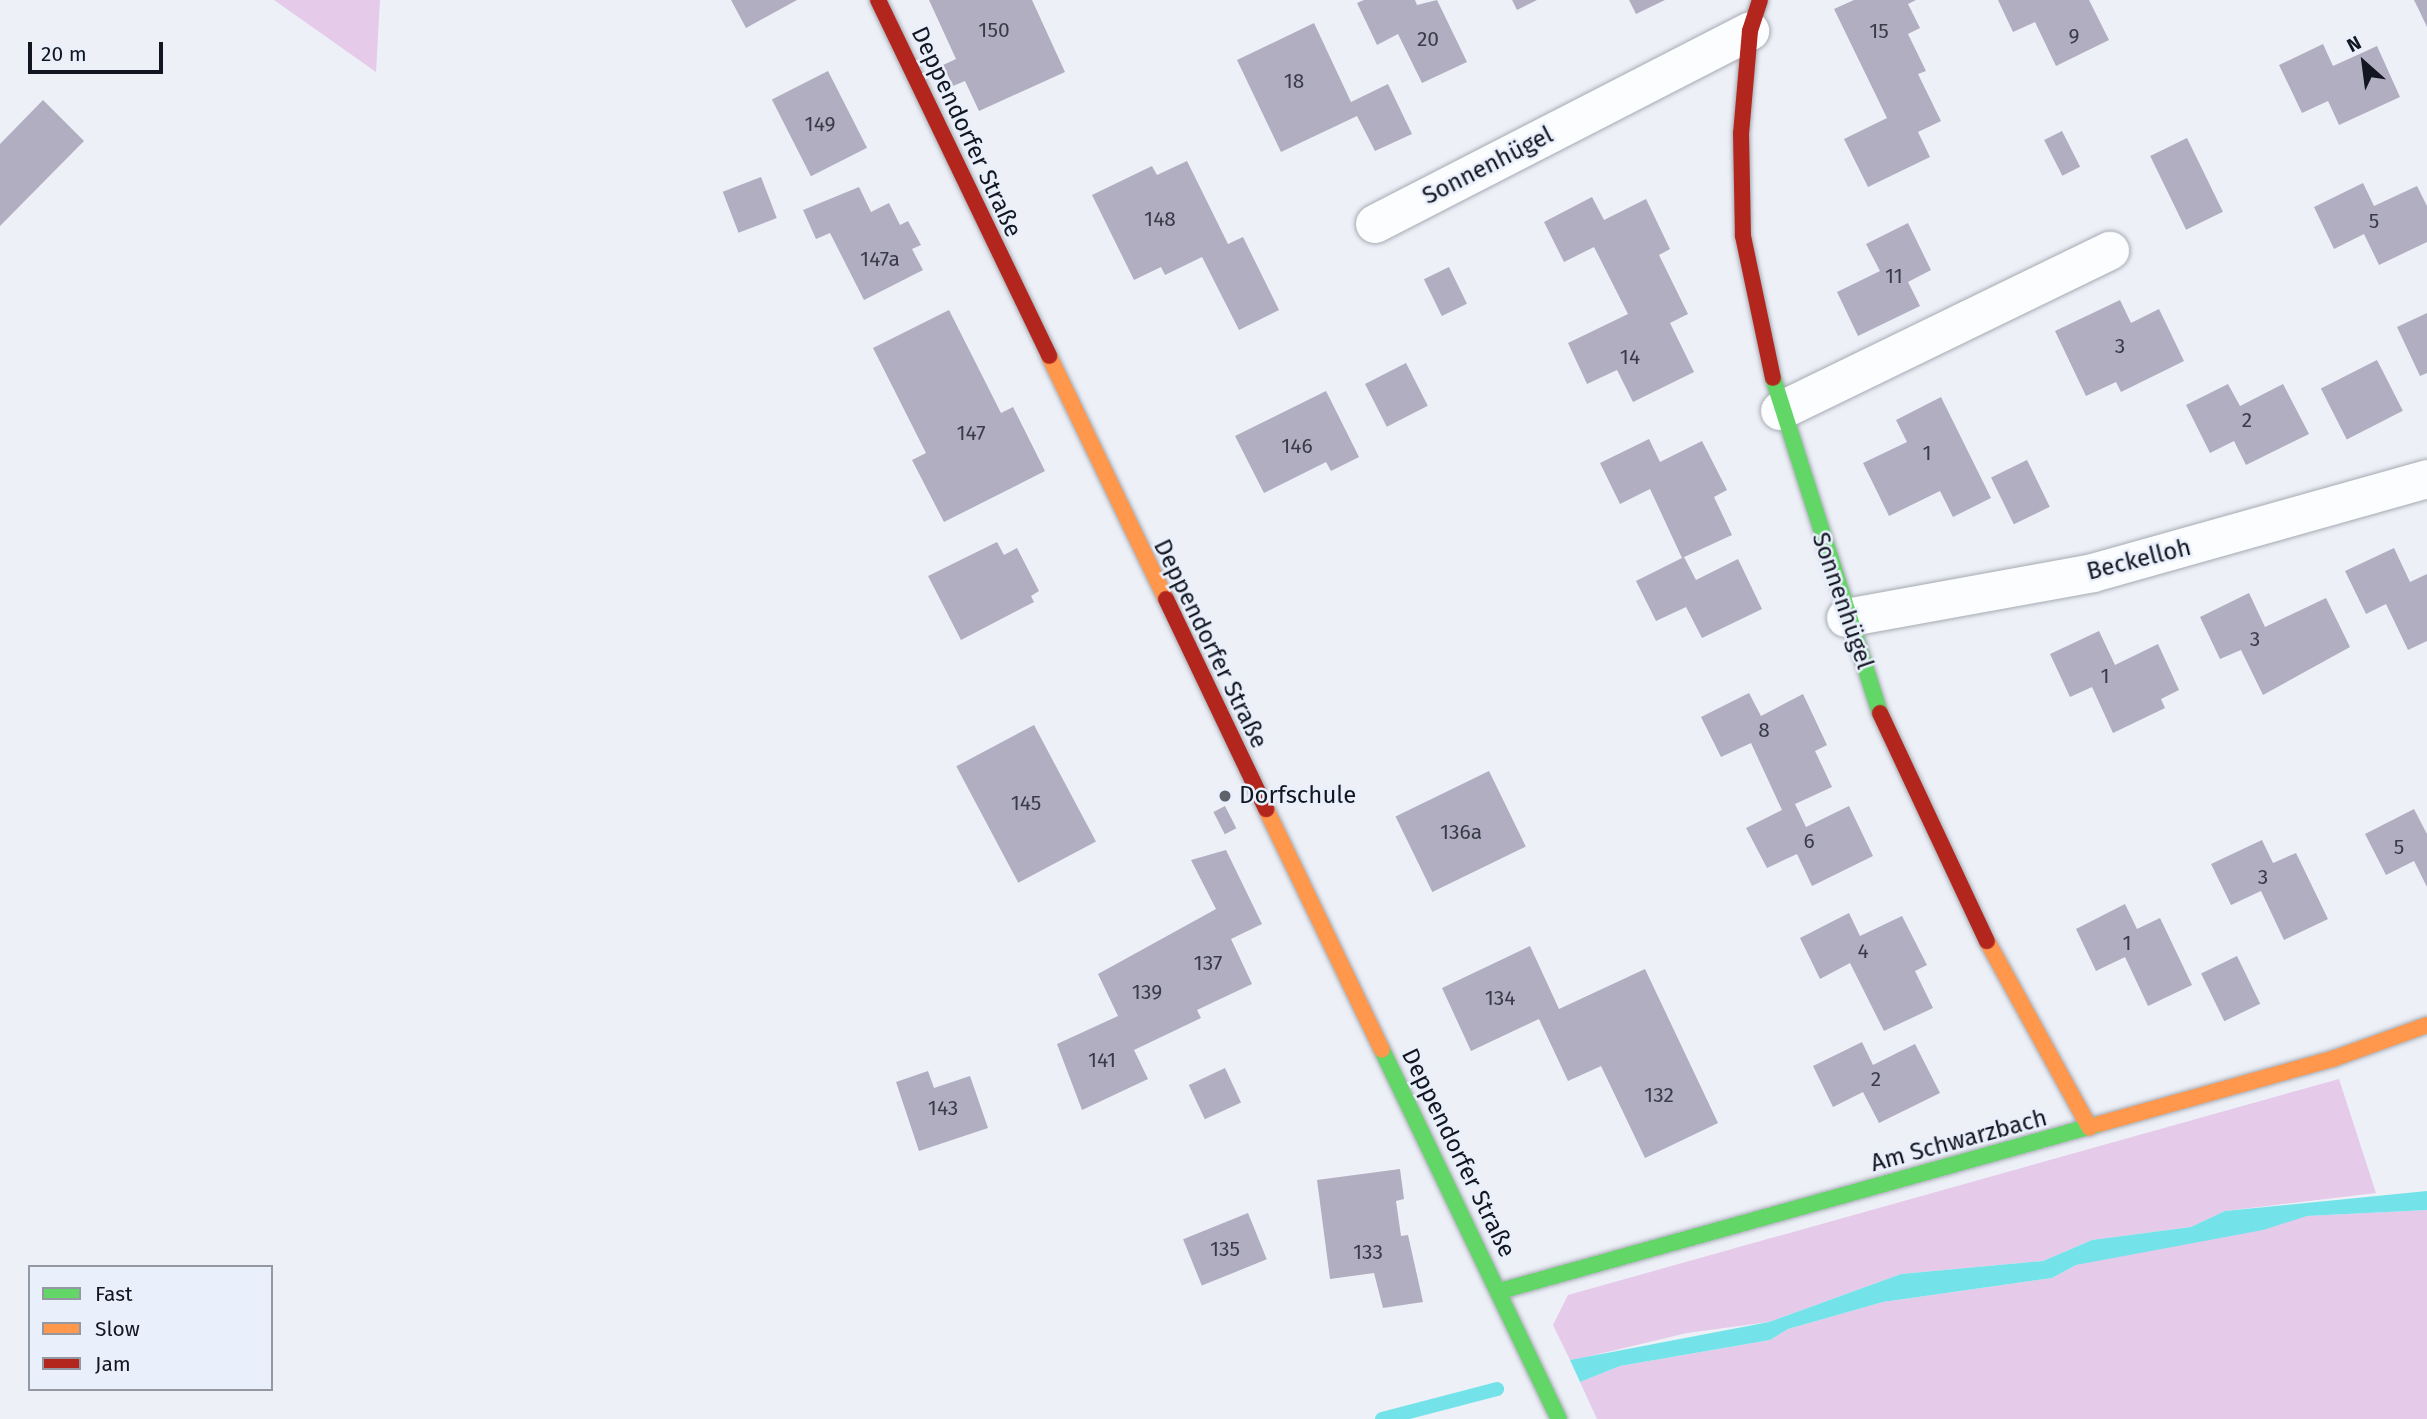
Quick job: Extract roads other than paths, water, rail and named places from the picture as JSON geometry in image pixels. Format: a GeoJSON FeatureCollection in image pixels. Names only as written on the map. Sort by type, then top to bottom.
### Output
{"type":"FeatureCollection","features":[{"type":"Feature","properties":{"kind":"street","name":"Deppendorfer Straße"},"geometry":{"type":"LineString","coordinates":[[878,0],[1080,429],[1500,1291],[1559,1419]]}},
{"type":"Feature","properties":{"kind":"street","name":"Sonnenhügel"},"geometry":{"type":"LineString","coordinates":[[1375,224],[1755,15]]}},
{"type":"Feature","properties":{"kind":"street","name":"Sonnenhügel"},"geometry":{"type":"LineString","coordinates":[[1755,15],[1741,133],[1743,236],[1780,411],[1846,618],[1886,731],[1936,843],[2090,1128]]}},
{"type":"Feature","properties":{"kind":"street"},"geometry":{"type":"LineString","coordinates":[[1780,411],[2110,251]]}},
{"type":"Feature","properties":{"kind":"street","name":"Beckelloh"},"geometry":{"type":"LineString","coordinates":[[1846,618],[2093,573],[2427,479]]}},
{"type":"Feature","properties":{"kind":"street","name":"Am Schwarzbach"},"geometry":{"type":"LineString","coordinates":[[1500,1291],[2335,1058],[2427,1025]]}},
{"type":"Feature","properties":{"kind":"water"},"geometry":{"type":"Polygon","coordinates":[[[2427,1191],[2427,1210],[2307,1216],[2263,1230],[2076,1265],[2052,1278],[1883,1302],[1788,1329],[1770,1340],[1620,1366],[1580,1382],[1570,1360],[1769,1322],[1901,1274],[2043,1261],[2092,1240],[2191,1227],[2225,1211],[2427,1191]]]}},
{"type":"Feature","properties":{"kind":"waterway"},"geometry":{"type":"LineString","coordinates":[[1382,1419],[1497,1389]]}},
{"type":"Feature","properties":{"kind":"place","name":"Dorfschule"},"geometry":{"type":"Point","coordinates":[1225,796]}}]}
